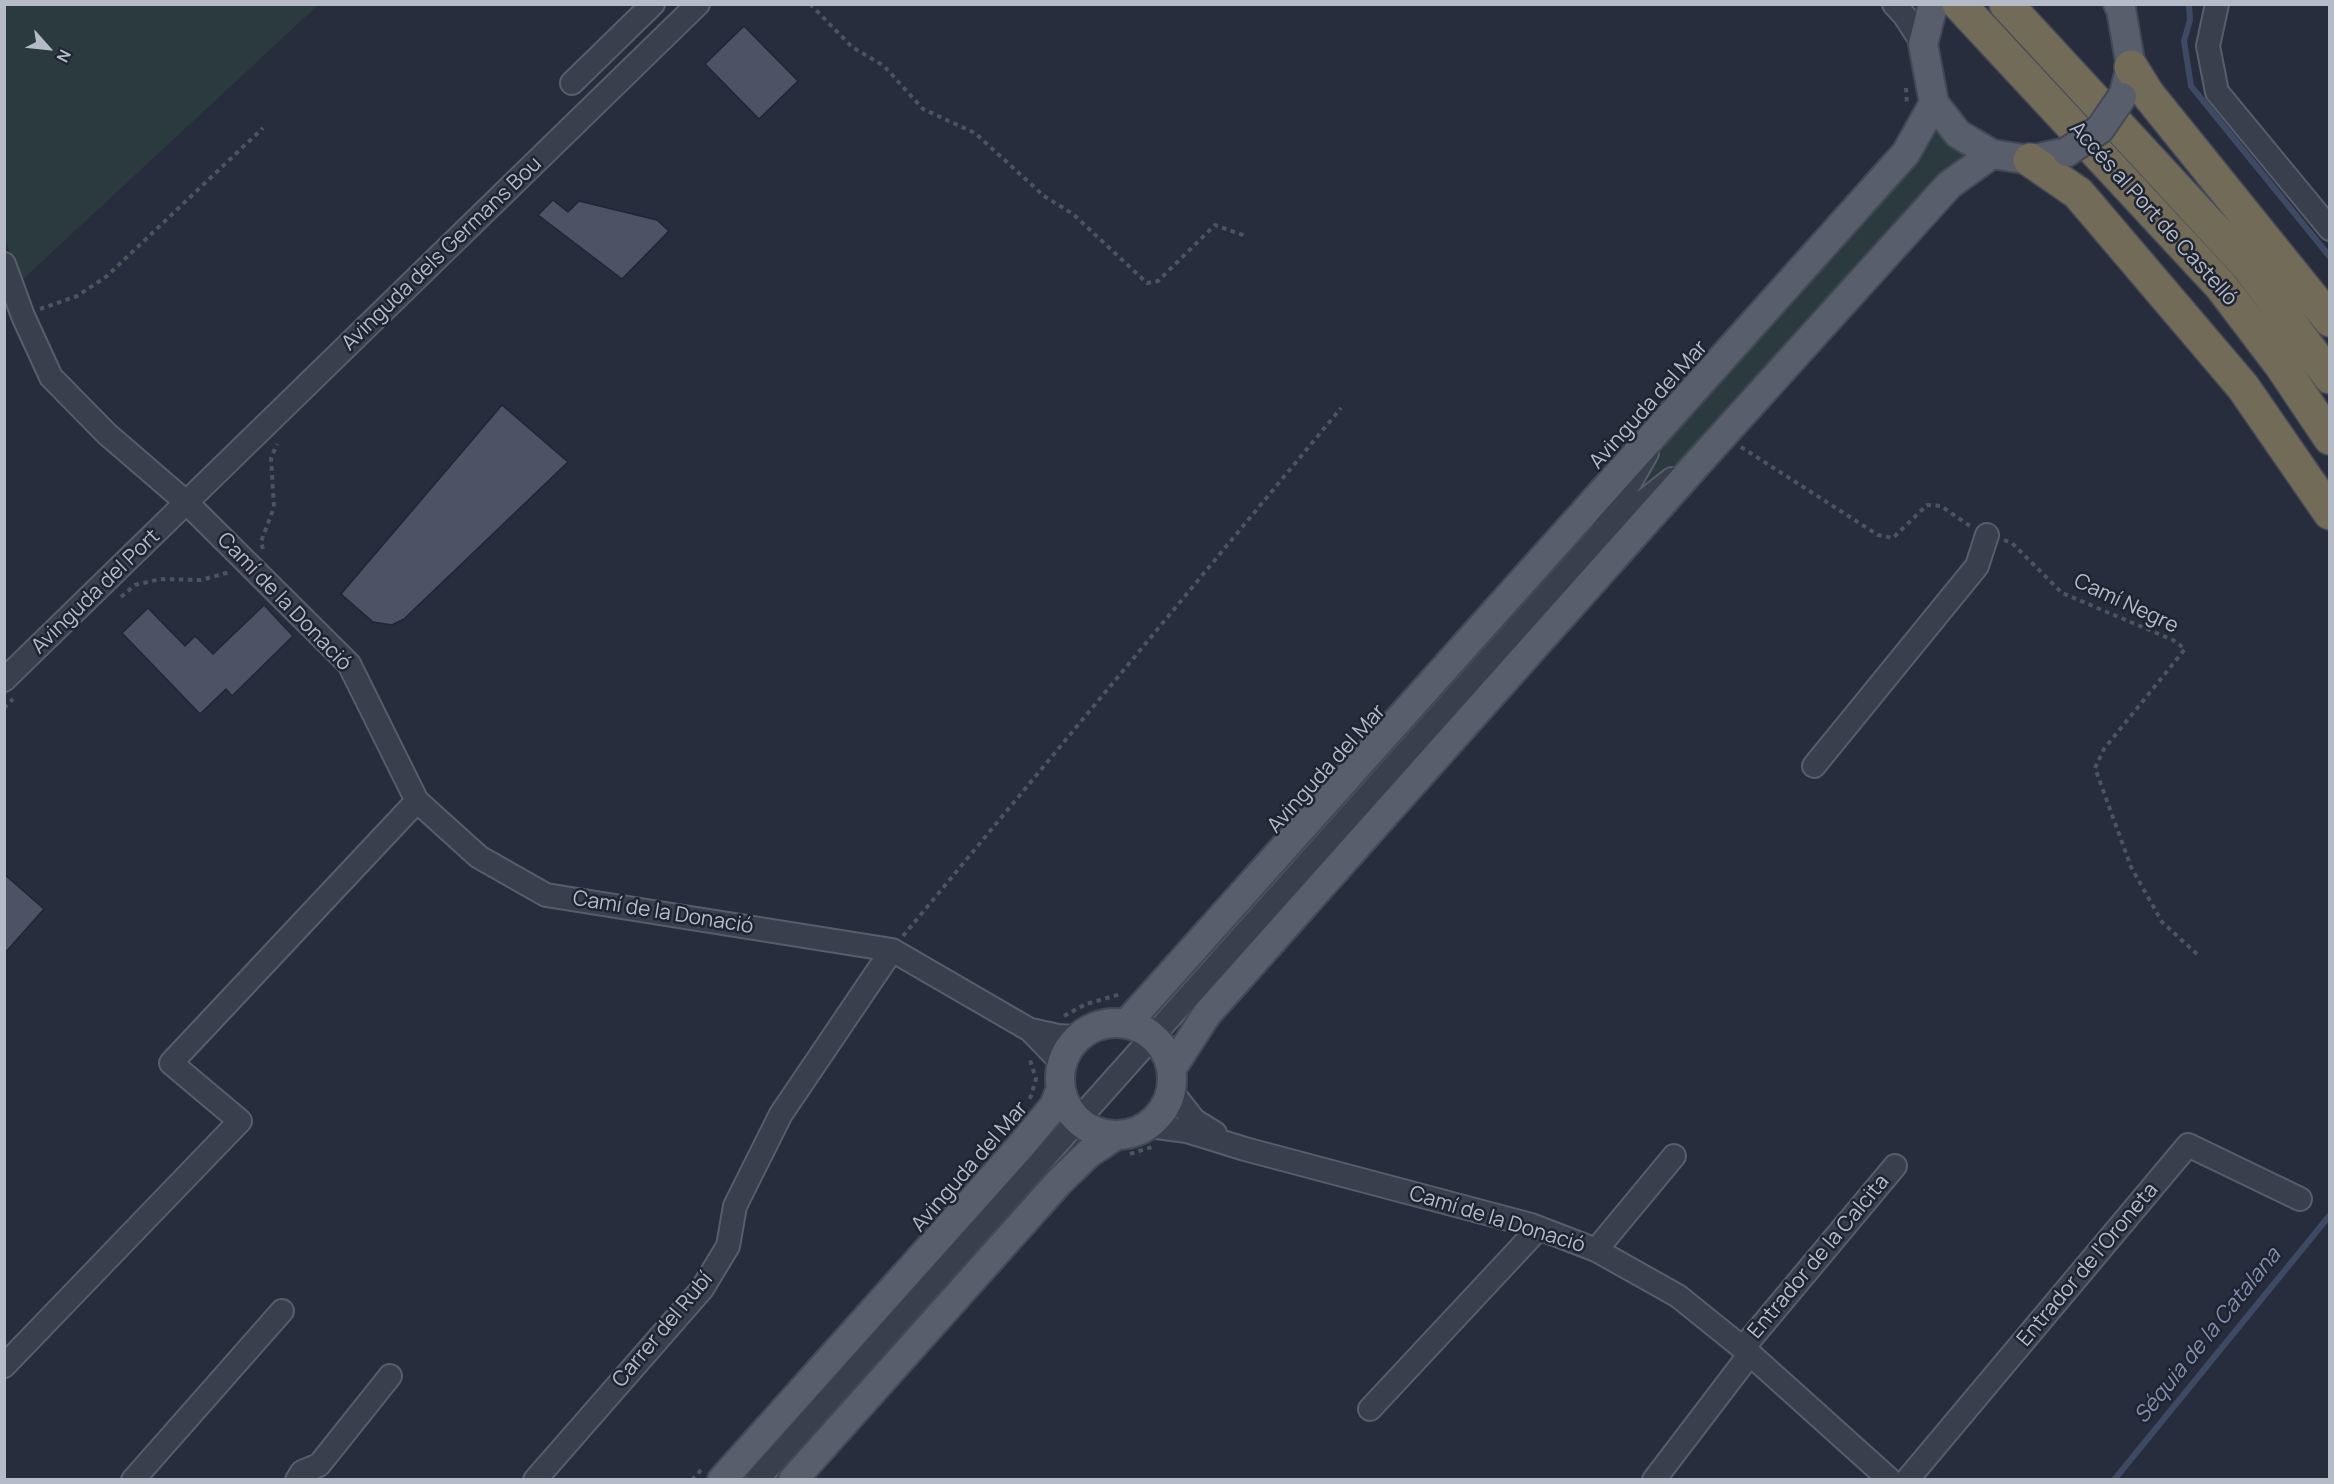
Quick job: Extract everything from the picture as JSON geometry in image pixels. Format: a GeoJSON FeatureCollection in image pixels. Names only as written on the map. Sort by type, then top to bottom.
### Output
{"type":"FeatureCollection","features":[{"type":"Feature","properties":{"kind":"highway","name":"Accés al Port de Castelló"},"geometry":{"type":"LineString","coordinates":[[2006,4],[2248,266],[2330,377]]}},
{"type":"Feature","properties":{"kind":"highway","name":"Accés al Port de Castelló"},"geometry":{"type":"LineString","coordinates":[[1942,6],[2221,286],[2281,365],[2330,438]]}},
{"type":"Feature","properties":{"kind":"highway"},"geometry":{"type":"LineString","coordinates":[[2127,82],[2147,93],[2330,320]]}},
{"type":"Feature","properties":{"kind":"highway"},"geometry":{"type":"LineString","coordinates":[[2030,160],[2078,193],[2228,369],[2243,387],[2330,513]]}},
{"type":"Feature","properties":{"kind":"main road"},"geometry":{"type":"LineString","coordinates":[[1942,6],[1923,44],[1920,106],[1958,134],[1992,154],[2030,160],[2067,152],[2100,129],[2127,82],[2121,6]]}},
{"type":"Feature","properties":{"kind":"main road","name":"Avinguda del Mar"},"geometry":{"type":"LineString","coordinates":[[1128,1023],[1906,153],[1920,106]]}},
{"type":"Feature","properties":{"kind":"main road","name":"Avinguda del Mar"},"geometry":{"type":"LineString","coordinates":[[1149,1126],[1163,1111],[1172,1080],[1207,1014],[1949,185],[1992,154]]}},
{"type":"Feature","properties":{"kind":"main road"},"geometry":{"type":"LineString","coordinates":[[1115,1136],[1077,1121],[1067,1109],[1060,1091],[1061,1062],[1076,1037],[1100,1023],[1128,1023],[1153,1036],[1172,1080]]}},
{"type":"Feature","properties":{"kind":"main road","name":"Avinguda del Mar"},"geometry":{"type":"LineString","coordinates":[[715,1471],[1020,1147],[1054,1107],[1060,1091]]}},
{"type":"Feature","properties":{"kind":"main road"},"geometry":{"type":"LineString","coordinates":[[793,1479],[1059,1182],[1089,1153],[1115,1136],[1149,1126]]}},
{"type":"Feature","properties":{"kind":"street"},"geometry":{"type":"LineString","coordinates":[[572,83],[653,4]]}},
{"type":"Feature","properties":{"kind":"street","name":"Avinguda dels Germans Bou"},"geometry":{"type":"LineString","coordinates":[[187,503],[698,4]]}},
{"type":"Feature","properties":{"kind":"street"},"geometry":{"type":"LineString","coordinates":[[1894,4],[1923,44]]}},
{"type":"Feature","properties":{"kind":"street"},"geometry":{"type":"LineString","coordinates":[[2217,4],[2208,46],[2217,92],[2330,229]]}},
{"type":"Feature","properties":{"kind":"street","name":"Camí de la Donació"},"geometry":{"type":"LineString","coordinates":[[4,264],[51,377],[107,434],[187,503],[350,664],[417,801],[479,857],[546,895],[892,950],[1030,1030],[1061,1062]]}},
{"type":"Feature","properties":{"kind":"street","name":"Avinguda del Mar"},"geometry":{"type":"LineString","coordinates":[[1600,535],[1609,516],[1637,473],[1658,431]]}},
{"type":"Feature","properties":{"kind":"street","name":"Avinguda del Mar"},"geometry":{"type":"LineString","coordinates":[[757,1479],[1600,535],[1618,523],[1666,482],[1697,464]]}},
{"type":"Feature","properties":{"kind":"street","name":"Avinguda del Port"},"geometry":{"type":"LineString","coordinates":[[13,686],[187,503]]}},
{"type":"Feature","properties":{"kind":"street"},"geometry":{"type":"LineString","coordinates":[[1814,766],[1977,566],[1987,535]]}},
{"type":"Feature","properties":{"kind":"street"},"geometry":{"type":"LineString","coordinates":[[4,1366],[240,1121],[171,1063],[417,801]]}},
{"type":"Feature","properties":{"kind":"street","name":"Carrer del Rubí"},"geometry":{"type":"LineString","coordinates":[[535,1479],[702,1289],[728,1245],[735,1206],[781,1114],[892,950]]}},
{"type":"Feature","properties":{"kind":"street","name":"Camí de la Donació"},"geometry":{"type":"LineString","coordinates":[[1030,1030],[1076,1037]]}},
{"type":"Feature","properties":{"kind":"street","name":"Camí de la Donació"},"geometry":{"type":"LineString","coordinates":[[1172,1080],[1194,1120],[1245,1149]]}},
{"type":"Feature","properties":{"kind":"street","name":"Camí de la Donació"},"geometry":{"type":"LineString","coordinates":[[1149,1126],[1187,1131],[1245,1149],[1539,1228],[1596,1250],[1678,1296],[1746,1351],[1890,1479]]}},
{"type":"Feature","properties":{"kind":"street","name":"Entrador de l'Oroneta"},"geometry":{"type":"LineString","coordinates":[[1907,1479],[2188,1145],[2300,1199]]}},
{"type":"Feature","properties":{"kind":"street"},"geometry":{"type":"LineString","coordinates":[[1596,1250],[1674,1156]]}},
{"type":"Feature","properties":{"kind":"street","name":"Entrador de la Calcita"},"geometry":{"type":"LineString","coordinates":[[1654,1479],[1746,1351],[1895,1166]]}},
{"type":"Feature","properties":{"kind":"street"},"geometry":{"type":"LineString","coordinates":[[1370,1409],[1539,1228]]}},
{"type":"Feature","properties":{"kind":"street"},"geometry":{"type":"LineString","coordinates":[[133,1479],[282,1311]]}},
{"type":"Feature","properties":{"kind":"street"},"geometry":{"type":"LineString","coordinates":[[297,1479],[302,1472],[319,1466],[390,1376]]}},
{"type":"Feature","properties":{"kind":"path"},"geometry":{"type":"LineString","coordinates":[[810,4],[852,46],[884,66],[923,109],[975,133],[1044,196],[1073,214],[1147,284],[1158,281],[1215,225],[1246,236]]}},
{"type":"Feature","properties":{"kind":"path"},"geometry":{"type":"LineString","coordinates":[[1905,79],[1920,106]]}},
{"type":"Feature","properties":{"kind":"path"},"geometry":{"type":"LineString","coordinates":[[24,316],[77,296],[106,276],[263,128]]}},
{"type":"Feature","properties":{"kind":"path"},"geometry":{"type":"LineString","coordinates":[[892,950],[1341,408]]}},
{"type":"Feature","properties":{"kind":"path","name":"Camí Negre"},"geometry":{"type":"LineString","coordinates":[[1724,434],[1878,535],[1893,538],[1927,505],[1941,506],[1981,533],[2012,543],[2062,593],[2173,640],[2185,649],[2104,749],[2095,768],[2131,867],[2162,922],[2198,955]]}},
{"type":"Feature","properties":{"kind":"path"},"geometry":{"type":"LineString","coordinates":[[267,582],[279,571],[265,557],[261,542],[274,507],[271,458],[279,440]]}},
{"type":"Feature","properties":{"kind":"path"},"geometry":{"type":"LineString","coordinates":[[117,601],[135,585],[160,579],[201,580],[229,572],[236,573]]}},
{"type":"Feature","properties":{"kind":"path"},"geometry":{"type":"LineString","coordinates":[[4,708],[13,686]]}},
{"type":"Feature","properties":{"kind":"path"},"geometry":{"type":"LineString","coordinates":[[1030,1030],[1039,1013],[1064,1016],[1086,1004],[1129,992]]}},
{"type":"Feature","properties":{"kind":"path","name":"Avinguda del Mar"},"geometry":{"type":"LineString","coordinates":[[1028,1104],[1036,1079],[1025,1041],[1030,1030]]}},
{"type":"Feature","properties":{"kind":"path"},"geometry":{"type":"LineString","coordinates":[[692,1479],[715,1471]]}},
{"type":"Feature","properties":{"kind":"shaded area"},"geometry":{"type":"Polygon","coordinates":[[[5,5],[318,5],[19,283],[5,237],[5,5]]]}},
{"type":"Feature","properties":{"kind":"shaded area"},"geometry":{"type":"Polygon","coordinates":[[[1935,131],[1966,156],[1683,461],[1627,509],[1660,453],[1695,407],[1925,150],[1935,131]]]}},
{"type":"Feature","properties":{"kind":"building"},"geometry":{"type":"Polygon","coordinates":[[[744,26],[798,81],[759,119],[705,64],[744,26]]]}},
{"type":"Feature","properties":{"kind":"building"},"geometry":{"type":"Polygon","coordinates":[[[553,200],[568,212],[579,201],[657,220],[669,231],[622,279],[538,215],[553,200]]]}},
{"type":"Feature","properties":{"kind":"building"},"geometry":{"type":"Polygon","coordinates":[[[502,405],[568,462],[404,619],[392,625],[373,622],[341,594],[502,405]]]}},
{"type":"Feature","properties":{"kind":"building"},"geometry":{"type":"Polygon","coordinates":[[[264,605],[293,636],[232,696],[226,689],[200,714],[122,633],[148,608],[185,646],[195,636],[213,654],[264,605]]]}},
{"type":"Feature","properties":{"kind":"building"},"geometry":{"type":"Polygon","coordinates":[[[4,874],[44,909],[4,954],[4,874]]]}},
{"type":"Feature","properties":{"kind":"waterway"},"geometry":{"type":"LineString","coordinates":[[2189,4],[2190,20],[2184,41],[2191,86],[2330,257]]}},
{"type":"Feature","properties":{"kind":"waterway","name":"Séquia de la Catalana"},"geometry":{"type":"LineString","coordinates":[[2114,1480],[2330,1215]]}}]}
